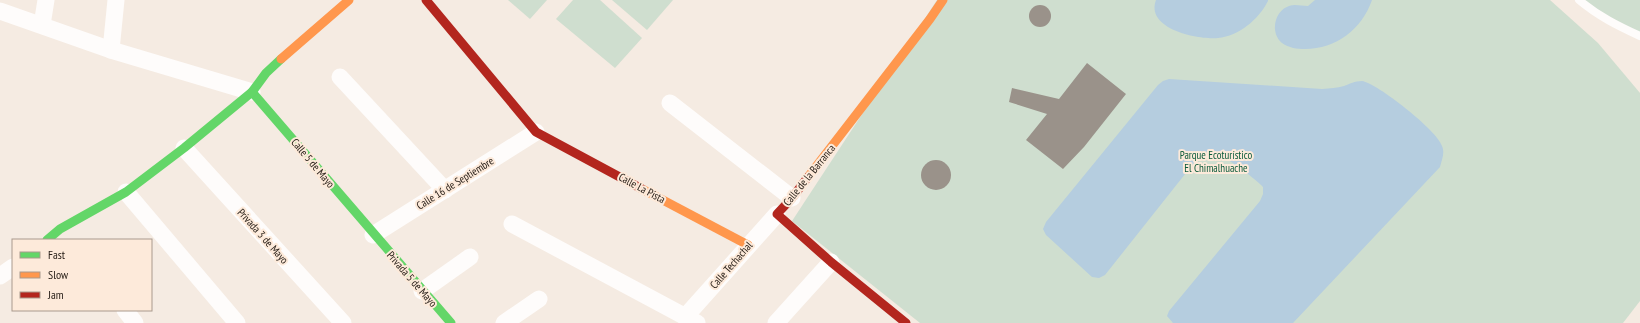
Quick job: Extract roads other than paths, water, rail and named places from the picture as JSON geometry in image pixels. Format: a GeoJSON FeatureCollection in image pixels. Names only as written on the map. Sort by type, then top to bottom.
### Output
{"type":"FeatureCollection","features":[{"type":"Feature","properties":{"kind":"street"},"geometry":{"type":"LineString","coordinates":[[42,25],[46,0]]}},
{"type":"Feature","properties":{"kind":"street"},"geometry":{"type":"LineString","coordinates":[[111,50],[116,0]]}},
{"type":"Feature","properties":{"kind":"street"},"geometry":{"type":"LineString","coordinates":[[426,0],[536,132]]}},
{"type":"Feature","properties":{"kind":"street","name":"Calle de la Barranca"},"geometry":{"type":"LineString","coordinates":[[894,320],[777,214],[792,198],[943,0]]}},
{"type":"Feature","properties":{"kind":"street"},"geometry":{"type":"LineString","coordinates":[[59,236],[126,192],[184,148],[252,92],[266,73],[344,2]]}},
{"type":"Feature","properties":{"kind":"street"},"geometry":{"type":"LineString","coordinates":[[0,11],[111,50],[252,92]]}},
{"type":"Feature","properties":{"kind":"street"},"geometry":{"type":"LineString","coordinates":[[340,77],[445,190]]}},
{"type":"Feature","properties":{"kind":"street","name":"Calle 5 de Mayo"},"geometry":{"type":"LineString","coordinates":[[252,92],[373,235]]}},
{"type":"Feature","properties":{"kind":"street"},"geometry":{"type":"LineString","coordinates":[[670,103],[792,198]]}},
{"type":"Feature","properties":{"kind":"street","name":"Calle 16 de Septiembre"},"geometry":{"type":"LineString","coordinates":[[373,235],[536,132]]}},
{"type":"Feature","properties":{"kind":"street","name":"Calle La Pista"},"geometry":{"type":"LineString","coordinates":[[536,132],[748,245]]}},
{"type":"Feature","properties":{"kind":"street","name":"Privada 3 de Mayo"},"geometry":{"type":"LineString","coordinates":[[184,148],[343,323]]}},
{"type":"Feature","properties":{"kind":"street"},"geometry":{"type":"LineString","coordinates":[[126,192],[237,323]]}},
{"type":"Feature","properties":{"kind":"street","name":"Calle Techachal"},"geometry":{"type":"LineString","coordinates":[[691,320],[748,245],[777,214]]}},
{"type":"Feature","properties":{"kind":"street"},"geometry":{"type":"LineString","coordinates":[[512,224],[691,320]]}},
{"type":"Feature","properties":{"kind":"street","name":"Privada 5 de Mayo"},"geometry":{"type":"LineString","coordinates":[[373,235],[450,323]]}},
{"type":"Feature","properties":{"kind":"street"},"geometry":{"type":"LineString","coordinates":[[422,291],[470,257]]}},
{"type":"Feature","properties":{"kind":"street"},"geometry":{"type":"LineString","coordinates":[[776,323],[831,262]]}},
{"type":"Feature","properties":{"kind":"street"},"geometry":{"type":"LineString","coordinates":[[0,276],[12,268]]}},
{"type":"Feature","properties":{"kind":"street"},"geometry":{"type":"LineString","coordinates":[[504,323],[539,299]]}},
{"type":"Feature","properties":{"kind":"street"},"geometry":{"type":"LineString","coordinates":[[126,311],[135,323]]}},
{"type":"Feature","properties":{"kind":"lane"},"geometry":{"type":"LineString","coordinates":[[1579,0],[1591,10],[1610,22],[1640,36]]}},
{"type":"Feature","properties":{"kind":"water"},"geometry":{"type":"Polygon","coordinates":[[[1156,0],[1268,1],[1264,8],[1248,26],[1226,37],[1209,38],[1187,35],[1175,31],[1166,25],[1158,18],[1155,10],[1156,0]]]}},
{"type":"Feature","properties":{"kind":"water"},"geometry":{"type":"Polygon","coordinates":[[[1315,0],[1372,0],[1362,20],[1355,28],[1337,41],[1316,48],[1305,49],[1293,48],[1282,43],[1278,39],[1275,28],[1275,23],[1280,12],[1291,5],[1308,6],[1315,0]]]}},
{"type":"Feature","properties":{"kind":"water"},"geometry":{"type":"Polygon","coordinates":[[[1169,79],[1322,89],[1341,87],[1362,81],[1370,84],[1393,98],[1430,130],[1438,139],[1443,149],[1440,167],[1293,323],[1173,323],[1167,316],[1169,311],[1260,201],[1263,194],[1263,187],[1238,167],[1222,157],[1211,153],[1197,159],[1105,275],[1099,278],[1092,277],[1046,235],[1043,229],[1046,222],[1158,85],[1169,79]]]}},
{"type":"Feature","properties":{"kind":"park label","name":"Parque Ecoturístico El Chimalhuache"},"geometry":{"type":"Point","coordinates":[1216,161]}}]}
